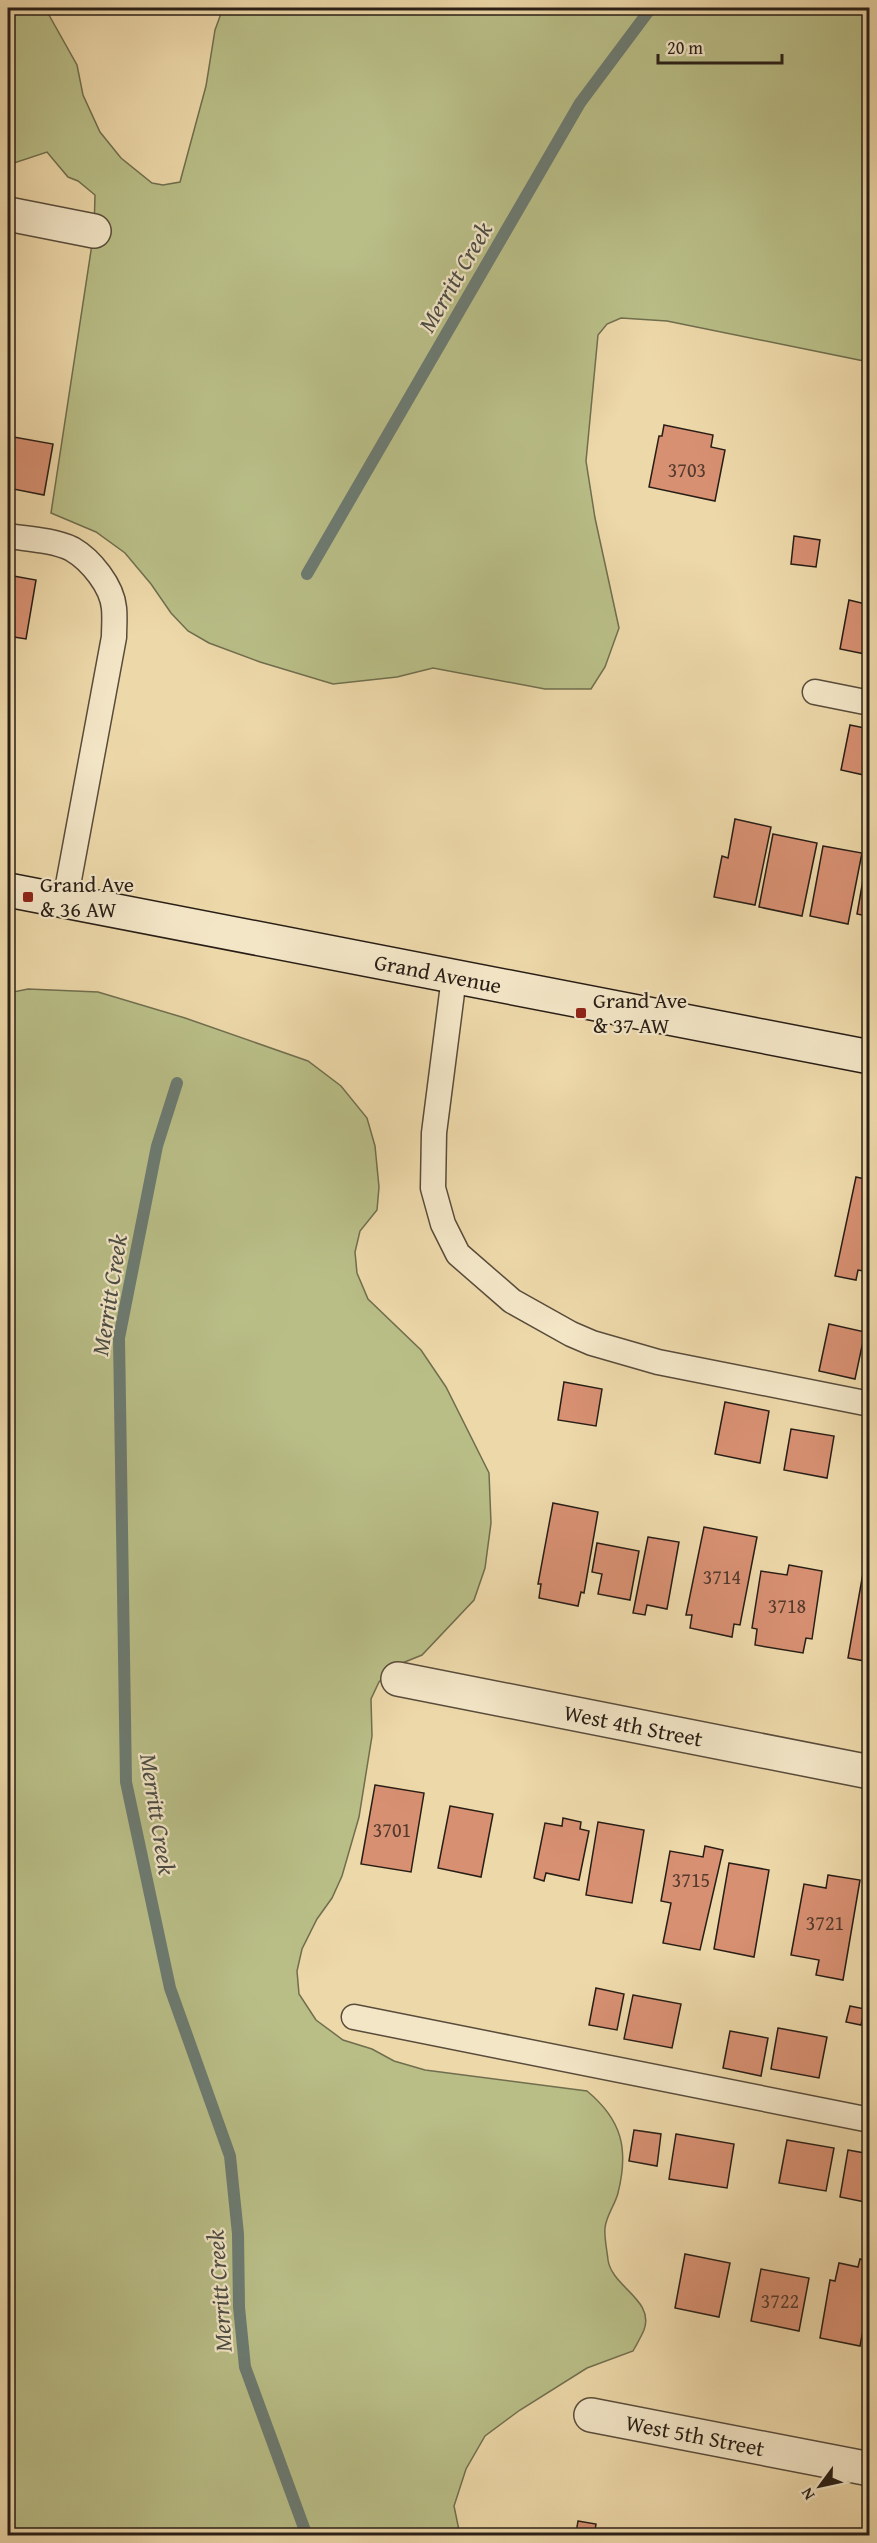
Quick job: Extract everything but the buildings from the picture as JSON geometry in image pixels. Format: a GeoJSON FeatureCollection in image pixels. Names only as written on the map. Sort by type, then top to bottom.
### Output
{"type":"FeatureCollection","features":[{"type":"Feature","properties":{"kind":"main road"},"geometry":{"type":"LineString","coordinates":[[8,214],[94,231]]}},
{"type":"Feature","properties":{"kind":"main road","name":"Grand Avenue"},"geometry":{"type":"LineString","coordinates":[[8,890],[870,1057]]}},
{"type":"Feature","properties":{"kind":"main road","name":"West 4th Street"},"geometry":{"type":"LineString","coordinates":[[398,1679],[870,1772]]}},
{"type":"Feature","properties":{"kind":"main road","name":"West 5th Street"},"geometry":{"type":"LineString","coordinates":[[591,2415],[870,2469]]}},
{"type":"Feature","properties":{"kind":"lane"},"geometry":{"type":"LineString","coordinates":[[8,536],[72,549],[94,567],[104,582],[114,606],[114,637],[65,901]]}},
{"type":"Feature","properties":{"kind":"lane"},"geometry":{"type":"LineString","coordinates":[[814,692],[870,703]]}},
{"type":"Feature","properties":{"kind":"lane"},"geometry":{"type":"LineString","coordinates":[[454,977],[434,1134],[434,1188],[442,1224],[458,1254],[512,1301],[592,1343],[658,1362],[870,1404]]}},
{"type":"Feature","properties":{"kind":"lane"},"geometry":{"type":"LineString","coordinates":[[354,2018],[870,2120]]}},
{"type":"Feature","properties":{"kind":"green space"},"geometry":{"type":"Polygon","coordinates":[[[8,8],[45,8],[77,65],[83,95],[100,132],[121,158],[152,183],[163,185],[180,182],[206,86],[215,30],[223,8],[869,8],[869,362],[667,321],[621,318],[607,324],[598,335],[586,461],[595,518],[619,628],[605,667],[591,689],[545,689],[433,668],[397,677],[333,684],[260,662],[209,643],[188,631],[171,613],[125,553],[96,532],[51,513],[94,231],[95,195],[78,181],[68,177],[47,152],[8,165],[8,8]]]}},
{"type":"Feature","properties":{"kind":"green space"},"geometry":{"type":"Polygon","coordinates":[[[28,989],[98,992],[185,1018],[308,1061],[341,1086],[367,1118],[375,1146],[379,1187],[377,1210],[360,1231],[355,1252],[357,1273],[368,1299],[421,1350],[446,1387],[489,1473],[491,1523],[485,1568],[474,1600],[422,1655],[395,1666],[379,1682],[371,1699],[372,1736],[359,1817],[342,1876],[332,1898],[317,1919],[302,1949],[297,1971],[299,1994],[316,2020],[343,2040],[372,2049],[394,2061],[425,2070],[587,2091],[599,2102],[615,2124],[620,2136],[623,2163],[618,2193],[605,2228],[608,2260],[611,2270],[644,2310],[646,2319],[644,2330],[633,2351],[587,2368],[520,2410],[485,2436],[466,2469],[454,2506],[460,2535],[8,2536],[8,993],[28,989]]]}},
{"type":"Feature","properties":{"kind":"waterway","name":"Merritt Creek"},"geometry":{"type":"LineString","coordinates":[[307,574],[580,103],[651,8]]}},
{"type":"Feature","properties":{"kind":"waterway","name":"Merritt Creek"},"geometry":{"type":"LineString","coordinates":[[177,1083],[157,1146],[119,1338],[126,1782],[170,1988],[230,2156],[238,2234],[239,2307],[245,2367],[307,2536]]}},
{"type":"Feature","properties":{"kind":"place","name":"Grand Ave & 36 AW"},"geometry":{"type":"Point","coordinates":[28,897]}},
{"type":"Feature","properties":{"kind":"place","name":"Grand Ave & 37 AW"},"geometry":{"type":"Point","coordinates":[581,1013]}}]}
